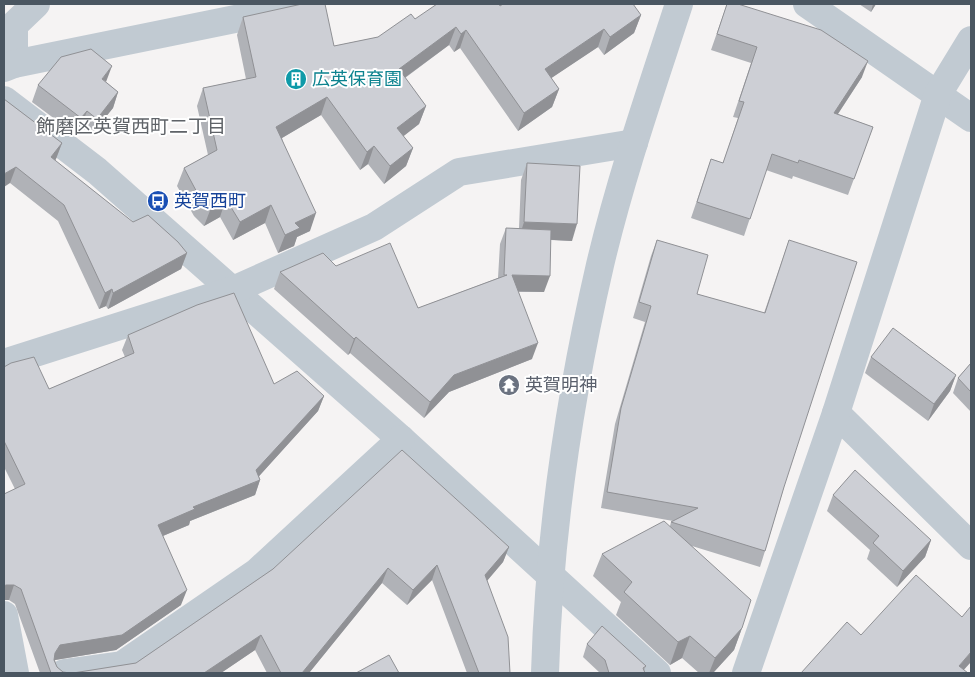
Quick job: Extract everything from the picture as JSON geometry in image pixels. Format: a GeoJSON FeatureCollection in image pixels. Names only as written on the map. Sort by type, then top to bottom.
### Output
{"type":"FeatureCollection","features":[{"type":"Feature","properties":{"kind":"street"},"geometry":{"type":"LineString","coordinates":[[36,4],[14,25],[9,66],[309,4]]}},
{"type":"Feature","properties":{"kind":"street"},"geometry":{"type":"LineString","coordinates":[[545,673],[549,573],[564,458],[583,345],[601,264],[634,143],[680,4]]}},
{"type":"Feature","properties":{"kind":"street"},"geometry":{"type":"LineString","coordinates":[[807,4],[971,118]]}},
{"type":"Feature","properties":{"kind":"street"},"geometry":{"type":"LineString","coordinates":[[746,673],[836,413],[938,94],[971,40]]}},
{"type":"Feature","properties":{"kind":"street"},"geometry":{"type":"LineString","coordinates":[[4,100],[98,171],[401,439],[657,673]]}},
{"type":"Feature","properties":{"kind":"street"},"geometry":{"type":"LineString","coordinates":[[4,363],[233,290],[374,227],[459,172],[634,143]]}},
{"type":"Feature","properties":{"kind":"street"},"geometry":{"type":"LineString","coordinates":[[836,413],[971,546]]}},
{"type":"Feature","properties":{"kind":"street"},"geometry":{"type":"LineString","coordinates":[[64,673],[122,665],[250,578],[401,439]]}},
{"type":"Feature","properties":{"kind":"street"},"geometry":{"type":"LineString","coordinates":[[4,614],[14,673]]}},
{"type":"Feature","properties":{"kind":"building"},"geometry":{"type":"Polygon","coordinates":[[[302,4],[325,4],[334,46],[378,37],[411,14],[415,19],[437,4],[499,4],[500,6],[503,4],[633,4],[641,15],[610,37],[604,29],[545,69],[559,89],[524,113],[466,30],[461,34],[456,27],[399,69],[426,106],[397,128],[413,148],[390,166],[374,146],[367,152],[327,97],[276,127],[316,213],[295,223],[300,228],[285,235],[271,205],[240,222],[226,199],[211,208],[200,198],[184,168],[217,150],[203,88],[256,77],[243,17],[302,4]]]}},
{"type":"Feature","properties":{"kind":"building"},"geometry":{"type":"Polygon","coordinates":[[[727,4],[738,4],[821,30],[868,61],[834,113],[873,127],[854,179],[799,160],[798,163],[772,154],[750,219],[697,202],[711,159],[723,163],[744,102],[739,101],[757,47],[717,34],[727,4]]]}},
{"type":"Feature","properties":{"kind":"building"},"geometry":{"type":"Polygon","coordinates":[[[91,49],[112,66],[102,79],[118,92],[97,119],[87,111],[81,118],[38,85],[61,57],[91,49]]]}},
{"type":"Feature","properties":{"kind":"building"},"geometry":{"type":"Polygon","coordinates":[[[4,99],[62,143],[51,157],[133,222],[148,215],[178,242],[187,253],[113,293],[112,289],[105,293],[64,205],[16,167],[4,174],[4,99]]]}},
{"type":"Feature","properties":{"kind":"building"},"geometry":{"type":"Polygon","coordinates":[[[527,163],[580,166],[577,224],[524,222],[527,163]]]}},
{"type":"Feature","properties":{"kind":"building"},"geometry":{"type":"Polygon","coordinates":[[[506,228],[551,230],[550,276],[512,275],[538,343],[454,375],[430,402],[356,337],[354,339],[280,272],[323,253],[336,266],[390,243],[418,308],[507,275],[504,275],[506,228]]]}},
{"type":"Feature","properties":{"kind":"building"},"geometry":{"type":"Polygon","coordinates":[[[657,240],[708,255],[697,294],[765,313],[789,240],[857,262],[765,551],[671,522],[698,508],[607,492],[621,408],[651,306],[639,302],[657,240]]]}},
{"type":"Feature","properties":{"kind":"building"},"geometry":{"type":"Polygon","coordinates":[[[234,293],[274,384],[297,371],[324,396],[256,470],[260,480],[193,507],[195,509],[158,525],[187,590],[122,635],[60,645],[55,653],[54,660],[57,667],[63,672],[70,673],[51,673],[21,589],[14,585],[4,586],[4,494],[25,484],[4,441],[4,367],[11,363],[34,357],[49,389],[134,353],[128,335],[197,305],[234,293]]]}},
{"type":"Feature","properties":{"kind":"building"},"geometry":{"type":"Polygon","coordinates":[[[893,328],[956,375],[934,404],[871,357],[893,328]]]}},
{"type":"Feature","properties":{"kind":"building"},"geometry":{"type":"Polygon","coordinates":[[[971,363],[971,392],[958,378],[971,363]]]}},
{"type":"Feature","properties":{"kind":"building"},"geometry":{"type":"Polygon","coordinates":[[[402,450],[509,547],[485,575],[508,637],[510,673],[479,673],[437,565],[413,590],[388,568],[302,673],[281,673],[261,635],[204,673],[73,673],[136,663],[273,569],[402,450]]]}},
{"type":"Feature","properties":{"kind":"building"},"geometry":{"type":"Polygon","coordinates":[[[855,470],[931,540],[903,571],[873,543],[879,536],[833,495],[855,470]]]}},
{"type":"Feature","properties":{"kind":"building"},"geometry":{"type":"Polygon","coordinates":[[[664,521],[751,600],[742,628],[715,658],[690,636],[678,642],[624,592],[632,582],[602,554],[664,521]]]}},
{"type":"Feature","properties":{"kind":"building"},"geometry":{"type":"Polygon","coordinates":[[[916,575],[962,617],[971,606],[971,652],[959,666],[968,673],[801,673],[847,622],[861,635],[916,575]]]}},
{"type":"Feature","properties":{"kind":"building"},"geometry":{"type":"Polygon","coordinates":[[[602,626],[646,666],[643,668],[645,673],[609,673],[605,660],[587,644],[602,626]]]}},
{"type":"Feature","properties":{"kind":"building"},"geometry":{"type":"Polygon","coordinates":[[[389,655],[399,673],[356,673],[389,655]]]}},
{"type":"Feature","properties":{"kind":"place","name":"広英保育園"},"geometry":{"type":"Point","coordinates":[296,79]}},
{"type":"Feature","properties":{"kind":"place","name":"英賀西町"},"geometry":{"type":"Point","coordinates":[158,201]}},
{"type":"Feature","properties":{"kind":"place","name":"英賀明神"},"geometry":{"type":"Point","coordinates":[509,385]}},
{"type":"Feature","properties":{"kind":"district","name":"飾磨区英賀西町二丁目"},"geometry":{"type":"Point","coordinates":[131,126]}}]}
